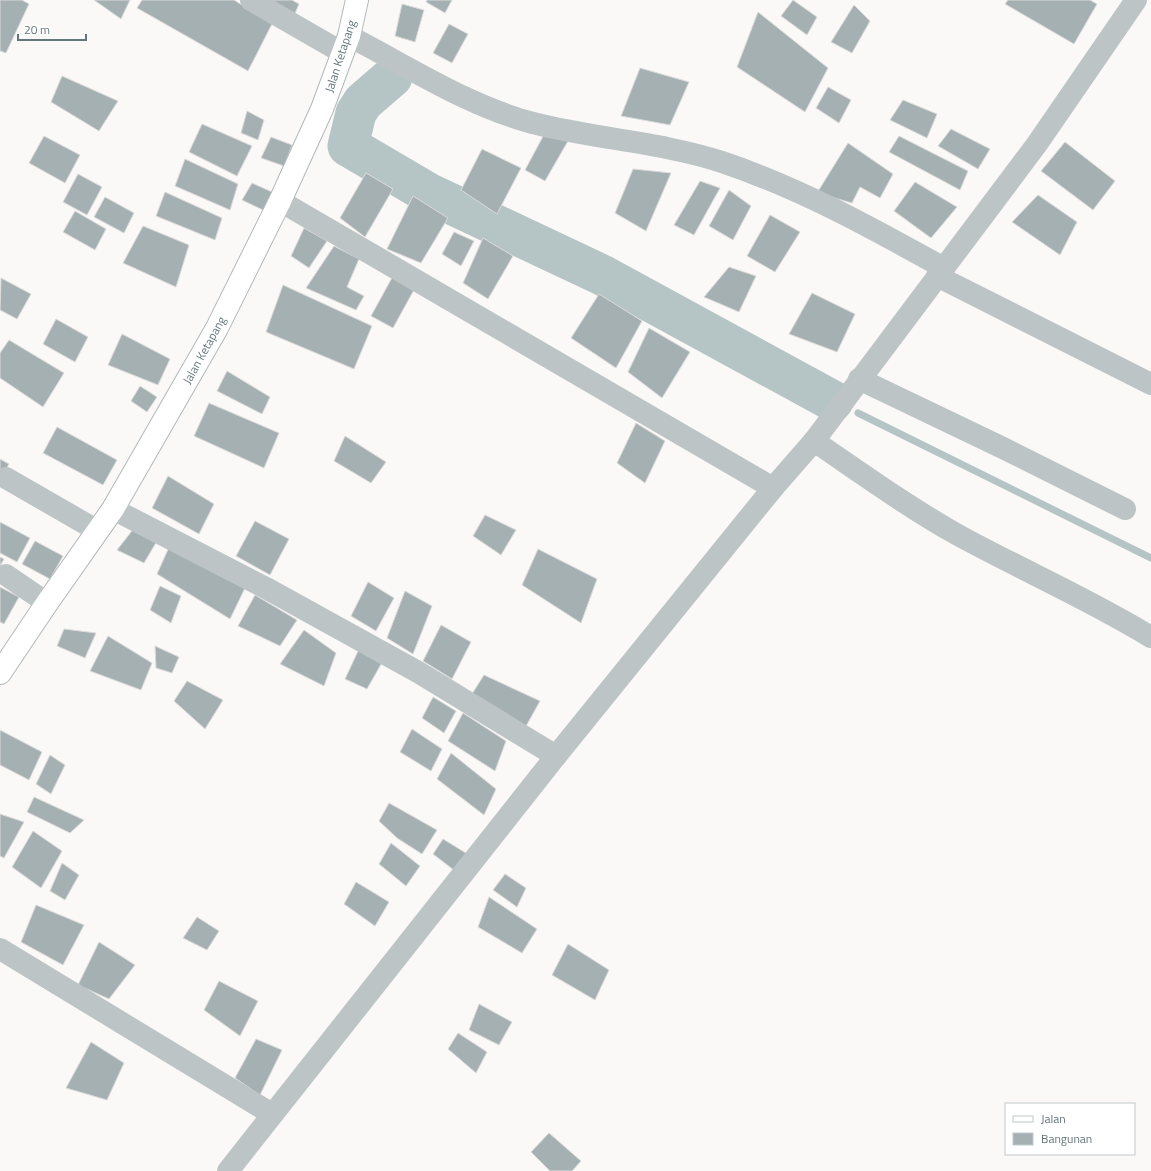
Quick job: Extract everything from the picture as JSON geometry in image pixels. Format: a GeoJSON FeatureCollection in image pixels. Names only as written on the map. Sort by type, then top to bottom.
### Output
{"type":"FeatureCollection","features":[{"type":"Feature","properties":{"kind":"main road","name":"Jalan Ketapang"},"geometry":{"type":"LineString","coordinates":[[0,673],[47,603],[114,509],[217,328],[280,201],[322,109],[346,44],[357,0]]}},
{"type":"Feature","properties":{"kind":"street"},"geometry":{"type":"LineString","coordinates":[[251,0],[346,44],[400,63],[489,108],[532,122],[684,152],[751,172],[812,198],[870,226],[940,272],[1151,384]]}},
{"type":"Feature","properties":{"kind":"street"},"geometry":{"type":"LineString","coordinates":[[228,1171],[556,756],[773,488],[814,441],[853,387],[1037,144],[1136,0]]}},
{"type":"Feature","properties":{"kind":"street"},"geometry":{"type":"LineString","coordinates":[[280,201],[773,488]]}},
{"type":"Feature","properties":{"kind":"street"},"geometry":{"type":"LineString","coordinates":[[853,387],[1003,448],[1125,509]]}},
{"type":"Feature","properties":{"kind":"street"},"geometry":{"type":"LineString","coordinates":[[814,441],[911,507],[959,535],[1082,598],[1151,636]]}},
{"type":"Feature","properties":{"kind":"street"},"geometry":{"type":"LineString","coordinates":[[6,478],[98,531]]}},
{"type":"Feature","properties":{"kind":"street"},"geometry":{"type":"LineString","coordinates":[[114,509],[266,588],[412,668],[556,756]]}},
{"type":"Feature","properties":{"kind":"street"},"geometry":{"type":"LineString","coordinates":[[6,575],[47,603]]}},
{"type":"Feature","properties":{"kind":"street"},"geometry":{"type":"LineString","coordinates":[[0,949],[272,1114]]}},
{"type":"Feature","properties":{"kind":"building"},"geometry":{"type":"Polygon","coordinates":[[[0,0],[22,0],[29,4],[6,53],[0,51],[0,0]]]}},
{"type":"Feature","properties":{"kind":"building"},"geometry":{"type":"Polygon","coordinates":[[[94,0],[130,0],[121,19],[94,0]]]}},
{"type":"Feature","properties":{"kind":"building"},"geometry":{"type":"Polygon","coordinates":[[[142,0],[234,0],[272,24],[248,71],[137,8],[142,0]]]}},
{"type":"Feature","properties":{"kind":"building"},"geometry":{"type":"Polygon","coordinates":[[[264,0],[292,0],[299,4],[293,18],[264,0]]]}},
{"type":"Feature","properties":{"kind":"building"},"geometry":{"type":"Polygon","coordinates":[[[427,0],[452,0],[445,13],[426,2],[427,0]]]}},
{"type":"Feature","properties":{"kind":"building"},"geometry":{"type":"Polygon","coordinates":[[[793,0],[817,17],[807,35],[781,16],[793,0]]]}},
{"type":"Feature","properties":{"kind":"building"},"geometry":{"type":"Polygon","coordinates":[[[1008,0],[1090,0],[1097,4],[1074,44],[1005,4],[1008,0]]]}},
{"type":"Feature","properties":{"kind":"building"},"geometry":{"type":"Polygon","coordinates":[[[402,4],[424,10],[415,42],[395,36],[402,4]]]}},
{"type":"Feature","properties":{"kind":"building"},"geometry":{"type":"Polygon","coordinates":[[[854,5],[870,21],[852,53],[831,42],[854,5]]]}},
{"type":"Feature","properties":{"kind":"building"},"geometry":{"type":"Polygon","coordinates":[[[758,12],[828,68],[805,112],[737,67],[758,12]]]}},
{"type":"Feature","properties":{"kind":"building"},"geometry":{"type":"Polygon","coordinates":[[[449,24],[468,34],[452,63],[433,53],[449,24]]]}},
{"type":"Feature","properties":{"kind":"building"},"geometry":{"type":"Polygon","coordinates":[[[640,68],[689,82],[670,125],[621,116],[640,68]]]}},
{"type":"Feature","properties":{"kind":"building"},"geometry":{"type":"Polygon","coordinates":[[[62,76],[118,101],[99,131],[51,102],[62,76]]]}},
{"type":"Feature","properties":{"kind":"building"},"geometry":{"type":"Polygon","coordinates":[[[828,87],[851,100],[839,123],[816,108],[828,87]]]}},
{"type":"Feature","properties":{"kind":"building"},"geometry":{"type":"Polygon","coordinates":[[[903,100],[937,114],[927,138],[890,120],[903,100]]]}},
{"type":"Feature","properties":{"kind":"building"},"geometry":{"type":"Polygon","coordinates":[[[247,111],[264,120],[258,140],[241,133],[247,111]]]}},
{"type":"Feature","properties":{"kind":"building"},"geometry":{"type":"Polygon","coordinates":[[[202,124],[252,146],[237,176],[189,152],[202,124]]]}},
{"type":"Feature","properties":{"kind":"building"},"geometry":{"type":"Polygon","coordinates":[[[547,129],[568,141],[545,181],[525,170],[547,129]]]}},
{"type":"Feature","properties":{"kind":"building"},"geometry":{"type":"Polygon","coordinates":[[[951,129],[990,149],[978,169],[938,146],[951,129]]]}},
{"type":"Feature","properties":{"kind":"building"},"geometry":{"type":"Polygon","coordinates":[[[44,136],[80,155],[65,183],[29,163],[44,136]]]}},
{"type":"Feature","properties":{"kind":"building"},"geometry":{"type":"Polygon","coordinates":[[[899,136],[968,171],[960,190],[889,152],[899,136]]]}},
{"type":"Feature","properties":{"kind":"building"},"geometry":{"type":"Polygon","coordinates":[[[271,137],[292,145],[284,166],[261,158],[271,137]]]}},
{"type":"Feature","properties":{"kind":"building"},"geometry":{"type":"Polygon","coordinates":[[[1065,142],[1115,181],[1093,210],[1041,171],[1065,142]]]}},
{"type":"Feature","properties":{"kind":"building"},"geometry":{"type":"Polygon","coordinates":[[[848,143],[893,174],[880,198],[860,187],[852,203],[817,193],[848,143]]]}},
{"type":"Feature","properties":{"kind":"building"},"geometry":{"type":"Polygon","coordinates":[[[482,149],[521,168],[497,214],[461,190],[482,149]]]}},
{"type":"Feature","properties":{"kind":"building"},"geometry":{"type":"Polygon","coordinates":[[[185,159],[238,184],[230,210],[175,186],[185,159]]]}},
{"type":"Feature","properties":{"kind":"building"},"geometry":{"type":"Polygon","coordinates":[[[633,169],[671,173],[646,231],[615,213],[633,169]]]}},
{"type":"Feature","properties":{"kind":"building"},"geometry":{"type":"Polygon","coordinates":[[[366,173],[393,189],[365,237],[340,218],[366,173]]]}},
{"type":"Feature","properties":{"kind":"building"},"geometry":{"type":"Polygon","coordinates":[[[78,174],[102,187],[87,215],[63,202],[78,174]]]}},
{"type":"Feature","properties":{"kind":"building"},"geometry":{"type":"Polygon","coordinates":[[[700,181],[720,188],[694,235],[674,225],[700,181]]]}},
{"type":"Feature","properties":{"kind":"building"},"geometry":{"type":"Polygon","coordinates":[[[915,182],[957,207],[931,238],[894,211],[915,182]]]}},
{"type":"Feature","properties":{"kind":"building"},"geometry":{"type":"Polygon","coordinates":[[[252,183],[272,192],[263,210],[242,200],[252,183]]]}},
{"type":"Feature","properties":{"kind":"building"},"geometry":{"type":"Polygon","coordinates":[[[729,190],[751,206],[733,240],[709,226],[729,190]]]}},
{"type":"Feature","properties":{"kind":"building"},"geometry":{"type":"Polygon","coordinates":[[[165,192],[222,218],[215,240],[156,216],[165,192]]]}},
{"type":"Feature","properties":{"kind":"building"},"geometry":{"type":"Polygon","coordinates":[[[1038,195],[1077,222],[1060,255],[1012,222],[1038,195]]]}},
{"type":"Feature","properties":{"kind":"building"},"geometry":{"type":"Polygon","coordinates":[[[413,196],[448,218],[421,263],[387,249],[413,196]]]}},
{"type":"Feature","properties":{"kind":"building"},"geometry":{"type":"Polygon","coordinates":[[[105,197],[134,213],[124,233],[94,217],[105,197]]]}},
{"type":"Feature","properties":{"kind":"building"},"geometry":{"type":"Polygon","coordinates":[[[75,211],[106,229],[95,250],[63,232],[75,211]]]}},
{"type":"Feature","properties":{"kind":"building"},"geometry":{"type":"Polygon","coordinates":[[[770,215],[800,232],[775,272],[747,256],[770,215]]]}},
{"type":"Feature","properties":{"kind":"building"},"geometry":{"type":"Polygon","coordinates":[[[143,226],[189,245],[176,287],[123,263],[143,226]]]}},
{"type":"Feature","properties":{"kind":"building"},"geometry":{"type":"Polygon","coordinates":[[[304,228],[327,241],[309,268],[291,256],[304,228]]]}},
{"type":"Feature","properties":{"kind":"building"},"geometry":{"type":"Polygon","coordinates":[[[454,232],[474,241],[461,266],[442,254],[454,232]]]}},
{"type":"Feature","properties":{"kind":"building"},"geometry":{"type":"Polygon","coordinates":[[[483,238],[513,256],[488,299],[463,283],[483,238]]]}},
{"type":"Feature","properties":{"kind":"building"},"geometry":{"type":"Polygon","coordinates":[[[334,246],[359,259],[347,287],[364,296],[356,310],[306,288],[334,246]]]}},
{"type":"Feature","properties":{"kind":"building"},"geometry":{"type":"Polygon","coordinates":[[[729,267],[756,276],[739,312],[704,297],[729,267]]]}},
{"type":"Feature","properties":{"kind":"building"},"geometry":{"type":"Polygon","coordinates":[[[393,276],[415,288],[393,328],[371,316],[393,276]]]}},
{"type":"Feature","properties":{"kind":"building"},"geometry":{"type":"Polygon","coordinates":[[[1,278],[31,294],[17,319],[0,310],[1,278]]]}},
{"type":"Feature","properties":{"kind":"building"},"geometry":{"type":"Polygon","coordinates":[[[283,285],[372,326],[354,369],[266,332],[283,285]]]}},
{"type":"Feature","properties":{"kind":"building"},"geometry":{"type":"Polygon","coordinates":[[[812,293],[855,314],[837,352],[789,334],[812,293]]]}},
{"type":"Feature","properties":{"kind":"building"},"geometry":{"type":"Polygon","coordinates":[[[599,294],[642,321],[616,368],[571,338],[599,294]]]}},
{"type":"Feature","properties":{"kind":"building"},"geometry":{"type":"Polygon","coordinates":[[[56,319],[88,337],[75,362],[43,344],[56,319]]]}},
{"type":"Feature","properties":{"kind":"building"},"geometry":{"type":"Polygon","coordinates":[[[649,328],[690,352],[662,398],[628,372],[649,328]]]}},
{"type":"Feature","properties":{"kind":"building"},"geometry":{"type":"Polygon","coordinates":[[[122,334],[170,359],[158,385],[108,365],[122,334]]]}},
{"type":"Feature","properties":{"kind":"building"},"geometry":{"type":"Polygon","coordinates":[[[9,340],[64,373],[43,407],[0,378],[0,353],[9,340]]]}},
{"type":"Feature","properties":{"kind":"building"},"geometry":{"type":"Polygon","coordinates":[[[227,371],[270,397],[262,414],[217,391],[227,371]]]}},
{"type":"Feature","properties":{"kind":"building"},"geometry":{"type":"Polygon","coordinates":[[[140,386],[157,397],[147,412],[131,401],[140,386]]]}},
{"type":"Feature","properties":{"kind":"building"},"geometry":{"type":"Polygon","coordinates":[[[209,403],[279,433],[264,468],[194,436],[209,403]]]}},
{"type":"Feature","properties":{"kind":"building"},"geometry":{"type":"Polygon","coordinates":[[[636,423],[665,441],[645,483],[617,463],[636,423]]]}},
{"type":"Feature","properties":{"kind":"building"},"geometry":{"type":"Polygon","coordinates":[[[57,427],[117,460],[103,485],[43,453],[57,427]]]}},
{"type":"Feature","properties":{"kind":"building"},"geometry":{"type":"Polygon","coordinates":[[[345,436],[386,462],[371,483],[334,461],[345,436]]]}},
{"type":"Feature","properties":{"kind":"building"},"geometry":{"type":"Polygon","coordinates":[[[0,459],[9,464],[0,480],[0,459]]]}},
{"type":"Feature","properties":{"kind":"building"},"geometry":{"type":"Polygon","coordinates":[[[168,476],[214,504],[199,534],[152,508],[168,476]]]}},
{"type":"Feature","properties":{"kind":"building"},"geometry":{"type":"Polygon","coordinates":[[[485,515],[516,530],[501,555],[473,536],[485,515]]]}},
{"type":"Feature","properties":{"kind":"building"},"geometry":{"type":"Polygon","coordinates":[[[255,521],[289,539],[270,575],[236,556],[255,521]]]}},
{"type":"Feature","properties":{"kind":"building"},"geometry":{"type":"Polygon","coordinates":[[[0,522],[30,538],[17,562],[0,553],[0,522]]]}},
{"type":"Feature","properties":{"kind":"building"},"geometry":{"type":"Polygon","coordinates":[[[135,527],[157,541],[144,563],[117,550],[135,527]]]}},
{"type":"Feature","properties":{"kind":"building"},"geometry":{"type":"Polygon","coordinates":[[[35,541],[63,556],[50,579],[22,564],[35,541]]]}},
{"type":"Feature","properties":{"kind":"building"},"geometry":{"type":"Polygon","coordinates":[[[170,545],[246,586],[230,619],[157,574],[170,545]]]}},
{"type":"Feature","properties":{"kind":"building"},"geometry":{"type":"Polygon","coordinates":[[[538,549],[597,579],[581,623],[522,585],[538,549]]]}},
{"type":"Feature","properties":{"kind":"building"},"geometry":{"type":"Polygon","coordinates":[[[0,557],[4,559],[0,566],[0,557]]]}},
{"type":"Feature","properties":{"kind":"building"},"geometry":{"type":"Polygon","coordinates":[[[368,582],[394,598],[376,631],[351,616],[368,582]]]}},
{"type":"Feature","properties":{"kind":"building"},"geometry":{"type":"Polygon","coordinates":[[[160,586],[181,596],[171,623],[150,610],[160,586]]]}},
{"type":"Feature","properties":{"kind":"building"},"geometry":{"type":"Polygon","coordinates":[[[0,587],[19,597],[4,624],[0,622],[0,587]]]}},
{"type":"Feature","properties":{"kind":"building"},"geometry":{"type":"Polygon","coordinates":[[[405,591],[432,606],[413,654],[387,638],[405,591]]]}},
{"type":"Feature","properties":{"kind":"building"},"geometry":{"type":"Polygon","coordinates":[[[255,595],[297,620],[280,646],[238,626],[255,595]]]}},
{"type":"Feature","properties":{"kind":"building"},"geometry":{"type":"Polygon","coordinates":[[[441,625],[471,642],[452,679],[423,661],[441,625]]]}},
{"type":"Feature","properties":{"kind":"building"},"geometry":{"type":"Polygon","coordinates":[[[64,629],[96,633],[85,658],[57,646],[64,629]]]}},
{"type":"Feature","properties":{"kind":"building"},"geometry":{"type":"Polygon","coordinates":[[[304,630],[336,653],[324,686],[280,664],[304,630]]]}},
{"type":"Feature","properties":{"kind":"building"},"geometry":{"type":"Polygon","coordinates":[[[108,636],[152,663],[141,690],[90,671],[108,636]]]}},
{"type":"Feature","properties":{"kind":"building"},"geometry":{"type":"Polygon","coordinates":[[[155,646],[179,657],[172,673],[156,668],[155,646]]]}},
{"type":"Feature","properties":{"kind":"building"},"geometry":{"type":"Polygon","coordinates":[[[359,649],[384,659],[367,689],[345,679],[359,649]]]}},
{"type":"Feature","properties":{"kind":"building"},"geometry":{"type":"Polygon","coordinates":[[[484,675],[540,701],[525,728],[472,694],[484,675]]]}},
{"type":"Feature","properties":{"kind":"building"},"geometry":{"type":"Polygon","coordinates":[[[187,681],[223,700],[205,729],[174,701],[187,681]]]}},
{"type":"Feature","properties":{"kind":"building"},"geometry":{"type":"Polygon","coordinates":[[[433,697],[456,711],[444,733],[422,718],[433,697]]]}},
{"type":"Feature","properties":{"kind":"building"},"geometry":{"type":"Polygon","coordinates":[[[463,713],[506,741],[495,771],[448,741],[463,713]]]}},
{"type":"Feature","properties":{"kind":"building"},"geometry":{"type":"Polygon","coordinates":[[[412,729],[442,749],[431,771],[400,752],[412,729]]]}},
{"type":"Feature","properties":{"kind":"building"},"geometry":{"type":"Polygon","coordinates":[[[0,730],[42,752],[29,780],[0,765],[0,730]]]}},
{"type":"Feature","properties":{"kind":"building"},"geometry":{"type":"Polygon","coordinates":[[[451,753],[496,789],[484,815],[437,779],[451,753]]]}},
{"type":"Feature","properties":{"kind":"building"},"geometry":{"type":"Polygon","coordinates":[[[50,755],[65,765],[51,794],[36,784],[50,755]]]}},
{"type":"Feature","properties":{"kind":"building"},"geometry":{"type":"Polygon","coordinates":[[[34,797],[84,820],[70,833],[27,812],[34,797]]]}},
{"type":"Feature","properties":{"kind":"building"},"geometry":{"type":"Polygon","coordinates":[[[389,803],[437,830],[422,854],[397,838],[379,821],[389,803]]]}},
{"type":"Feature","properties":{"kind":"building"},"geometry":{"type":"Polygon","coordinates":[[[0,814],[24,822],[4,858],[0,856],[0,814]]]}},
{"type":"Feature","properties":{"kind":"building"},"geometry":{"type":"Polygon","coordinates":[[[33,831],[62,851],[41,888],[12,867],[33,831]]]}},
{"type":"Feature","properties":{"kind":"building"},"geometry":{"type":"Polygon","coordinates":[[[443,839],[469,855],[459,874],[433,854],[443,839]]]}},
{"type":"Feature","properties":{"kind":"building"},"geometry":{"type":"Polygon","coordinates":[[[391,843],[420,866],[406,886],[379,864],[391,843]]]}},
{"type":"Feature","properties":{"kind":"building"},"geometry":{"type":"Polygon","coordinates":[[[62,863],[79,875],[65,900],[50,891],[62,863]]]}},
{"type":"Feature","properties":{"kind":"building"},"geometry":{"type":"Polygon","coordinates":[[[505,874],[526,888],[517,907],[493,890],[505,874]]]}},
{"type":"Feature","properties":{"kind":"building"},"geometry":{"type":"Polygon","coordinates":[[[356,882],[389,902],[375,926],[344,904],[356,882]]]}},
{"type":"Feature","properties":{"kind":"building"},"geometry":{"type":"Polygon","coordinates":[[[489,897],[537,929],[522,953],[478,927],[489,897]]]}},
{"type":"Feature","properties":{"kind":"building"},"geometry":{"type":"Polygon","coordinates":[[[36,905],[84,925],[63,965],[21,942],[36,905]]]}},
{"type":"Feature","properties":{"kind":"building"},"geometry":{"type":"Polygon","coordinates":[[[197,917],[219,931],[207,950],[183,938],[197,917]]]}},
{"type":"Feature","properties":{"kind":"building"},"geometry":{"type":"Polygon","coordinates":[[[99,942],[135,965],[109,999],[78,985],[99,942]]]}},
{"type":"Feature","properties":{"kind":"building"},"geometry":{"type":"Polygon","coordinates":[[[568,944],[609,970],[595,1000],[552,975],[568,944]]]}},
{"type":"Feature","properties":{"kind":"building"},"geometry":{"type":"Polygon","coordinates":[[[219,981],[258,1001],[240,1036],[204,1010],[219,981]]]}},
{"type":"Feature","properties":{"kind":"building"},"geometry":{"type":"Polygon","coordinates":[[[479,1004],[512,1022],[499,1045],[469,1030],[479,1004]]]}},
{"type":"Feature","properties":{"kind":"building"},"geometry":{"type":"Polygon","coordinates":[[[458,1033],[487,1052],[476,1073],[448,1049],[458,1033]]]}},
{"type":"Feature","properties":{"kind":"building"},"geometry":{"type":"Polygon","coordinates":[[[256,1039],[282,1050],[260,1095],[235,1078],[256,1039]]]}},
{"type":"Feature","properties":{"kind":"building"},"geometry":{"type":"Polygon","coordinates":[[[91,1042],[124,1063],[107,1100],[66,1088],[91,1042]]]}},
{"type":"Feature","properties":{"kind":"building"},"geometry":{"type":"Polygon","coordinates":[[[549,1133],[581,1161],[572,1171],[550,1171],[531,1152],[549,1133]]]}},
{"type":"Feature","properties":{"kind":"waterway"},"geometry":{"type":"LineString","coordinates":[[392,77],[363,102],[356,113],[348,146],[428,193],[602,275],[833,401]]}},
{"type":"Feature","properties":{"kind":"waterway"},"geometry":{"type":"LineString","coordinates":[[858,413],[1151,558]]}}]}
